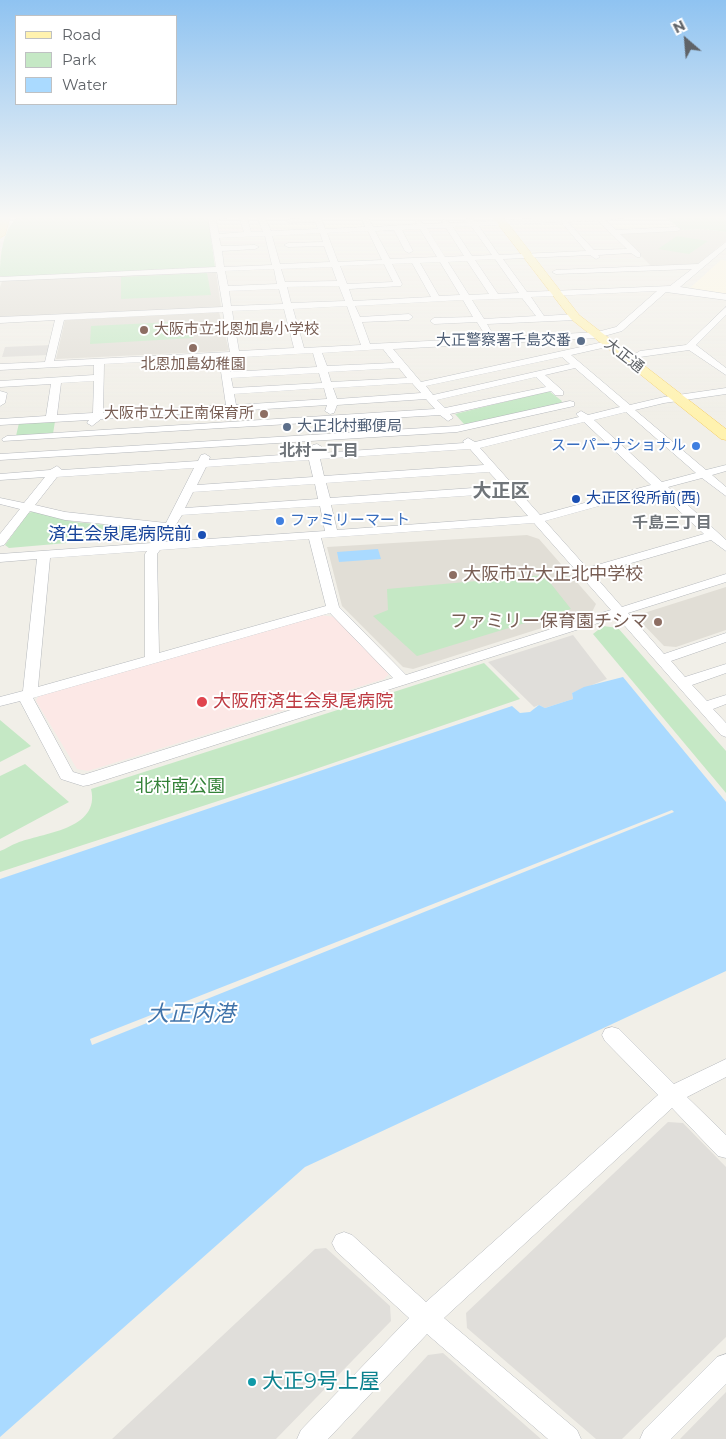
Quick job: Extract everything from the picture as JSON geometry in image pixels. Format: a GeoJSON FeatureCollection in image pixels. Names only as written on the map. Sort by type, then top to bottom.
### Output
{"type":"FeatureCollection","features":[{"type":"Feature","properties":{"kind":"main road","name":"大正通"},"geometry":{"type":"LineString","coordinates":[[550,284],[575,317],[597,335],[610,338],[640,354],[726,420]]}},
{"type":"Feature","properties":{"kind":"main road","name":"大正通"},"geometry":{"type":"LineString","coordinates":[[565,284],[610,338],[678,399],[726,436]]}},
{"type":"Feature","properties":{"kind":"street"},"geometry":{"type":"LineString","coordinates":[[223,286],[236,284]]}},
{"type":"Feature","properties":{"kind":"street"},"geometry":{"type":"LineString","coordinates":[[314,284],[318,294]]}},
{"type":"Feature","properties":{"kind":"street"},"geometry":{"type":"LineString","coordinates":[[341,284],[367,348]]}},
{"type":"Feature","properties":{"kind":"street"},"geometry":{"type":"LineString","coordinates":[[346,295],[397,284]]}},
{"type":"Feature","properties":{"kind":"street"},"geometry":{"type":"LineString","coordinates":[[429,284],[436,298]]}},
{"type":"Feature","properties":{"kind":"street"},"geometry":{"type":"LineString","coordinates":[[459,284],[493,341]]}},
{"type":"Feature","properties":{"kind":"street"},"geometry":{"type":"LineString","coordinates":[[488,284],[495,296]]}},
{"type":"Feature","properties":{"kind":"street"},"geometry":{"type":"LineString","coordinates":[[517,284],[542,319]]}},
{"type":"Feature","properties":{"kind":"street"},"geometry":{"type":"LineString","coordinates":[[223,286],[283,286],[318,294],[468,299],[572,293],[603,284]]}},
{"type":"Feature","properties":{"kind":"street"},"geometry":{"type":"LineString","coordinates":[[644,284],[726,297]]}},
{"type":"Feature","properties":{"kind":"street"},"geometry":{"type":"LineString","coordinates":[[665,284],[669,288]]}},
{"type":"Feature","properties":{"kind":"street"},"geometry":{"type":"LineString","coordinates":[[228,391],[417,382],[491,369],[563,353],[610,338],[669,288],[678,284]]}},
{"type":"Feature","properties":{"kind":"street"},"geometry":{"type":"LineString","coordinates":[[223,286],[235,355]]}},
{"type":"Feature","properties":{"kind":"street"},"geometry":{"type":"LineString","coordinates":[[283,286],[300,352]]}},
{"type":"Feature","properties":{"kind":"street"},"geometry":{"type":"LineString","coordinates":[[0,320],[288,306],[318,294],[346,295],[397,292]]}},
{"type":"Feature","properties":{"kind":"street"},"geometry":{"type":"LineString","coordinates":[[258,294],[260,307]]}},
{"type":"Feature","properties":{"kind":"street"},"geometry":{"type":"LineString","coordinates":[[346,295],[403,308]]}},
{"type":"Feature","properties":{"kind":"street"},"geometry":{"type":"LineString","coordinates":[[468,299],[495,296],[526,296]]}},
{"type":"Feature","properties":{"kind":"street"},"geometry":{"type":"LineString","coordinates":[[691,347],[691,344],[726,310]]}},
{"type":"Feature","properties":{"kind":"street"},"geometry":{"type":"LineString","coordinates":[[49,364],[60,317]]}},
{"type":"Feature","properties":{"kind":"street"},"geometry":{"type":"LineString","coordinates":[[356,320],[409,317]]}},
{"type":"Feature","properties":{"kind":"street"},"geometry":{"type":"LineString","coordinates":[[434,321],[575,317]]}},
{"type":"Feature","properties":{"kind":"street"},"geometry":{"type":"LineString","coordinates":[[0,367],[597,335]]}},
{"type":"Feature","properties":{"kind":"street"},"geometry":{"type":"LineString","coordinates":[[386,347],[726,732]]}},
{"type":"Feature","properties":{"kind":"street"},"geometry":{"type":"LineString","coordinates":[[640,354],[691,347],[726,372]]}},
{"type":"Feature","properties":{"kind":"street"},"geometry":{"type":"LineString","coordinates":[[317,351],[333,403],[314,456],[332,533]]}},
{"type":"Feature","properties":{"kind":"street"},"geometry":{"type":"LineString","coordinates":[[563,353],[726,493]]}},
{"type":"Feature","properties":{"kind":"street"},"geometry":{"type":"LineString","coordinates":[[152,659],[151,554],[170,527],[231,408],[223,356]]}},
{"type":"Feature","properties":{"kind":"street"},"geometry":{"type":"LineString","coordinates":[[2,538],[98,416],[99,362]]}},
{"type":"Feature","properties":{"kind":"street"},"geometry":{"type":"LineString","coordinates":[[226,375],[401,364]]}},
{"type":"Feature","properties":{"kind":"street"},"geometry":{"type":"LineString","coordinates":[[0,422],[430,397],[577,365]]}},
{"type":"Feature","properties":{"kind":"street"},"geometry":{"type":"LineString","coordinates":[[491,369],[508,380]]}},
{"type":"Feature","properties":{"kind":"street"},"geometry":{"type":"LineString","coordinates":[[538,374],[726,547]]}},
{"type":"Feature","properties":{"kind":"street"},"geometry":{"type":"LineString","coordinates":[[1,393],[56,381],[99,378]]}},
{"type":"Feature","properties":{"kind":"street"},"geometry":{"type":"LineString","coordinates":[[51,419],[56,381]]}},
{"type":"Feature","properties":{"kind":"street"},"geometry":{"type":"LineString","coordinates":[[12,421],[3,443],[84,434],[443,412],[553,388]]}},
{"type":"Feature","properties":{"kind":"street"},"geometry":{"type":"LineString","coordinates":[[0,477],[473,446],[628,408],[726,392]]}},
{"type":"Feature","properties":{"kind":"street"},"geometry":{"type":"LineString","coordinates":[[0,457],[457,428],[570,404]]}},
{"type":"Feature","properties":{"kind":"street"},"geometry":{"type":"LineString","coordinates":[[189,489],[492,468]]}},
{"type":"Feature","properties":{"kind":"street"},"geometry":{"type":"LineString","coordinates":[[0,558],[537,519],[726,468]]}},
{"type":"Feature","properties":{"kind":"street"},"geometry":{"type":"LineString","coordinates":[[178,512],[510,489]]}},
{"type":"Feature","properties":{"kind":"street"},"geometry":{"type":"LineString","coordinates":[[0,501],[65,516],[170,527]]}},
{"type":"Feature","properties":{"kind":"street"},"geometry":{"type":"LineString","coordinates":[[0,521],[16,522]]}},
{"type":"Feature","properties":{"kind":"street"},"geometry":{"type":"LineString","coordinates":[[314,534],[333,608],[403,680]]}},
{"type":"Feature","properties":{"kind":"street"},"geometry":{"type":"LineString","coordinates":[[584,573],[713,535]]}},
{"type":"Feature","properties":{"kind":"street"},"geometry":{"type":"LineString","coordinates":[[44,555],[27,695],[67,775],[83,781],[726,578]]}},
{"type":"Feature","properties":{"kind":"street"},"geometry":{"type":"LineString","coordinates":[[0,702],[333,608]]}},
{"type":"Feature","properties":{"kind":"street"},"geometry":{"type":"LineString","coordinates":[[662,659],[726,638]]}},
{"type":"Feature","properties":{"kind":"street"},"geometry":{"type":"LineString","coordinates":[[683,683],[726,668]]}},
{"type":"Feature","properties":{"kind":"street"},"geometry":{"type":"LineString","coordinates":[[704,707],[726,699]]}},
{"type":"Feature","properties":{"kind":"street"},"geometry":{"type":"LineString","coordinates":[[612,1035],[726,1149]]}},
{"type":"Feature","properties":{"kind":"street"},"geometry":{"type":"LineString","coordinates":[[310,1439],[426,1318],[672,1095],[726,1067]]}},
{"type":"Feature","properties":{"kind":"street"},"geometry":{"type":"LineString","coordinates":[[344,1243],[426,1318],[568,1439]]}},
{"type":"Feature","properties":{"kind":"street"},"geometry":{"type":"LineString","coordinates":[[653,1439],[726,1366]]}},
{"type":"Feature","properties":{"kind":"shaded area"},"geometry":{"type":"Polygon","coordinates":[[[1,284],[218,284],[221,307],[0,319],[1,284]]]}},
{"type":"Feature","properties":{"kind":"shaded area"},"geometry":{"type":"Polygon","coordinates":[[[694,284],[726,284],[726,294],[690,288],[694,284]]]}},
{"type":"Feature","properties":{"kind":"shaded area","name":"大阪市立北恩加島小学校"},"geometry":{"type":"Polygon","coordinates":[[[219,312],[229,350],[56,359],[65,320],[219,312]]]}},
{"type":"Feature","properties":{"kind":"shaded area"},"geometry":{"type":"Polygon","coordinates":[[[51,345],[49,355],[2,357],[5,347],[51,345]]]}},
{"type":"Feature","properties":{"kind":"shaded area","name":"大阪市立大正北中学校"},"geometry":{"type":"Polygon","coordinates":[[[527,535],[539,539],[596,604],[592,612],[413,669],[403,667],[342,606],[327,547],[527,535]]]}},
{"type":"Feature","properties":{"kind":"shaded area"},"geometry":{"type":"Polygon","coordinates":[[[726,587],[726,630],[676,647],[664,646],[640,621],[644,613],[726,587]]]}},
{"type":"Feature","properties":{"kind":"shaded area"},"geometry":{"type":"Polygon","coordinates":[[[320,615],[335,617],[389,674],[384,679],[88,771],[77,769],[36,701],[39,695],[320,615]]]}},
{"type":"Feature","properties":{"kind":"shaded area"},"geometry":{"type":"Polygon","coordinates":[[[573,635],[607,679],[572,693],[573,699],[545,708],[539,705],[534,707],[488,662],[573,635]]]}},
{"type":"Feature","properties":{"kind":"shaded area"},"geometry":{"type":"Polygon","coordinates":[[[668,1122],[683,1123],[726,1167],[726,1337],[622,1439],[596,1439],[467,1328],[466,1313],[668,1122]]]}},
{"type":"Feature","properties":{"kind":"shaded area"},"geometry":{"type":"Polygon","coordinates":[[[326,1248],[390,1306],[391,1321],[276,1439],[112,1439],[315,1249],[326,1248]]]}},
{"type":"Feature","properties":{"kind":"shaded area"},"geometry":{"type":"Polygon","coordinates":[[[443,1353],[541,1439],[351,1439],[428,1355],[443,1353]]]}},
{"type":"Feature","properties":{"kind":"shaded area"},"geometry":{"type":"Polygon","coordinates":[[[726,1392],[726,1439],[680,1439],[726,1392]]]}},
{"type":"Feature","properties":{"kind":"green space"},"geometry":{"type":"Polygon","coordinates":[[[121,284],[209,284],[211,295],[121,299],[121,284]]]}},
{"type":"Feature","properties":{"kind":"green space"},"geometry":{"type":"Polygon","coordinates":[[[192,321],[193,338],[90,344],[91,326],[192,321]]]}},
{"type":"Feature","properties":{"kind":"green space"},"geometry":{"type":"Polygon","coordinates":[[[549,391],[562,401],[561,403],[468,425],[464,424],[455,414],[549,391]]]}},
{"type":"Feature","properties":{"kind":"green space"},"geometry":{"type":"Polygon","coordinates":[[[55,421],[53,434],[16,436],[19,423],[55,421]]]}},
{"type":"Feature","properties":{"kind":"green space"},"geometry":{"type":"Polygon","coordinates":[[[36,511],[75,522],[157,530],[159,535],[9,548],[5,545],[28,513],[36,511]]]}},
{"type":"Feature","properties":{"kind":"green space"},"geometry":{"type":"Polygon","coordinates":[[[544,575],[571,609],[417,656],[373,616],[388,610],[387,589],[544,575]]]}},
{"type":"Feature","properties":{"kind":"green space"},"geometry":{"type":"Polygon","coordinates":[[[603,626],[618,628],[726,751],[726,793],[593,634],[603,626]]]}},
{"type":"Feature","properties":{"kind":"green space","name":"北村南公園"},"geometry":{"type":"Polygon","coordinates":[[[484,663],[520,699],[298,775],[0,872],[0,851],[27,839],[67,828],[78,821],[87,813],[92,803],[91,789],[484,663]]]}},
{"type":"Feature","properties":{"kind":"green space"},"geometry":{"type":"Polygon","coordinates":[[[0,720],[31,746],[0,762],[0,720]]]}},
{"type":"Feature","properties":{"kind":"green space"},"geometry":{"type":"Polygon","coordinates":[[[25,764],[69,802],[0,839],[0,776],[25,764]]]}},
{"type":"Feature","properties":{"kind":"water"},"geometry":{"type":"Polygon","coordinates":[[[378,549],[381,559],[339,562],[337,552],[378,549]]]}},
{"type":"Feature","properties":{"kind":"water","name":"大正内港"},"geometry":{"type":"Polygon","coordinates":[[[623,677],[726,802],[726,971],[305,1167],[0,1437],[0,879],[512,706],[520,713],[530,712],[539,705],[545,708],[573,699],[572,693],[584,687],[623,677]]]}},
{"type":"Feature","properties":{"kind":"pier"},"geometry":{"type":"Polygon","coordinates":[[[672,810],[674,812],[92,1045],[90,1039],[672,810]]]}},
{"type":"Feature","properties":{"kind":"place","name":"大阪市立北恩加島小学校"},"geometry":{"type":"Point","coordinates":[144,330]}},
{"type":"Feature","properties":{"kind":"place","name":"大正警察署千島交番"},"geometry":{"type":"Point","coordinates":[581,341]}},
{"type":"Feature","properties":{"kind":"place","name":"北恩加島幼稚園"},"geometry":{"type":"Point","coordinates":[193,348]}},
{"type":"Feature","properties":{"kind":"place","name":"大阪市立大正南保育所"},"geometry":{"type":"Point","coordinates":[264,414]}},
{"type":"Feature","properties":{"kind":"place","name":"大正北村郵便局"},"geometry":{"type":"Point","coordinates":[287,427]}},
{"type":"Feature","properties":{"kind":"place","name":"スーパーナショナル"},"geometry":{"type":"Point","coordinates":[696,446]}},
{"type":"Feature","properties":{"kind":"place","name":"大正区役所前(西)"},"geometry":{"type":"Point","coordinates":[576,499]}},
{"type":"Feature","properties":{"kind":"place","name":"ファミリーマート"},"geometry":{"type":"Point","coordinates":[280,521]}},
{"type":"Feature","properties":{"kind":"place","name":"済生会泉尾病院前"},"geometry":{"type":"Point","coordinates":[202,535]}},
{"type":"Feature","properties":{"kind":"place","name":"大阪市立大正北中学校"},"geometry":{"type":"Point","coordinates":[453,575]}},
{"type":"Feature","properties":{"kind":"place","name":"ファミリー保育園チシマ"},"geometry":{"type":"Point","coordinates":[658,622]}},
{"type":"Feature","properties":{"kind":"place","name":"大阪府済生会泉尾病院"},"geometry":{"type":"Point","coordinates":[202,702]}},
{"type":"Feature","properties":{"kind":"place","name":"大正9号上屋"},"geometry":{"type":"Point","coordinates":[252,1382]}},
{"type":"Feature","properties":{"kind":"district","name":"北村一丁目"},"geometry":{"type":"Point","coordinates":[319,451]}},
{"type":"Feature","properties":{"kind":"district","name":"大正区"},"geometry":{"type":"Point","coordinates":[501,491]}},
{"type":"Feature","properties":{"kind":"district","name":"千島三丁目"},"geometry":{"type":"Point","coordinates":[672,523]}}]}
